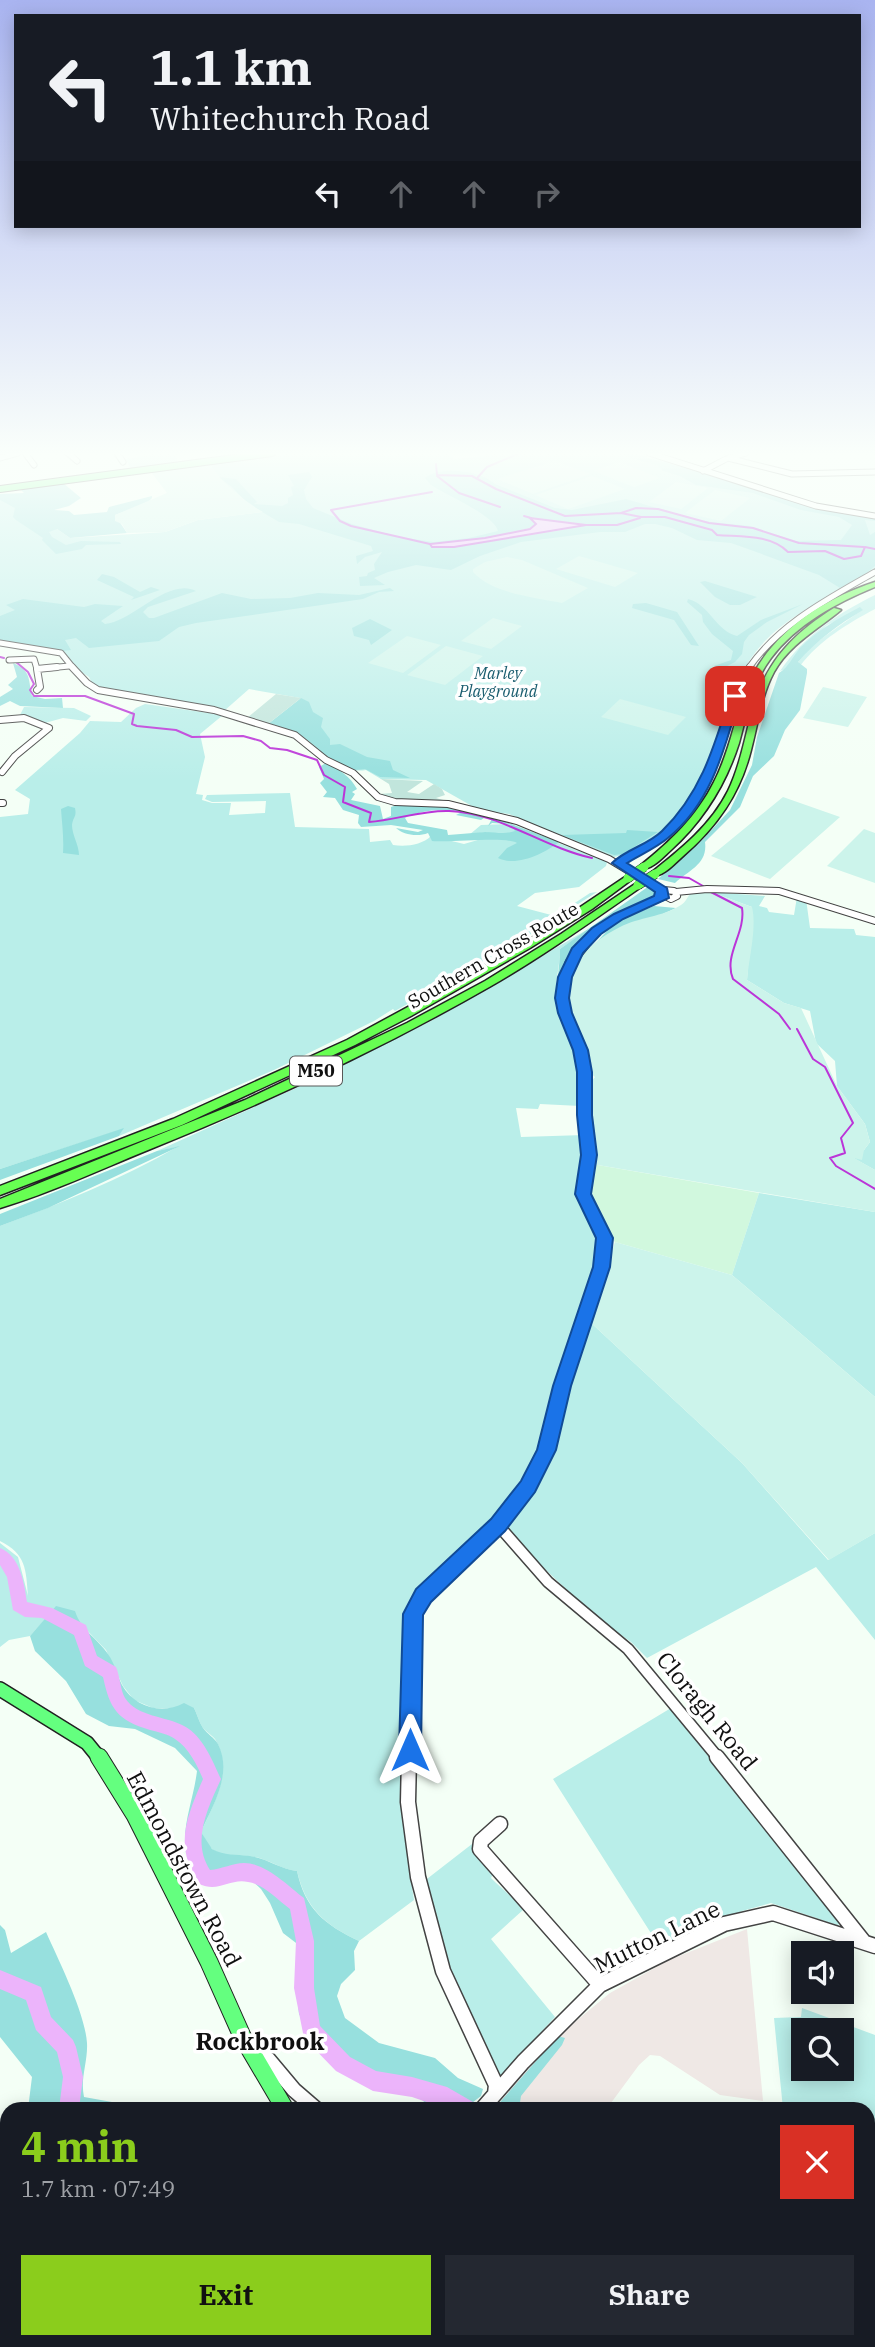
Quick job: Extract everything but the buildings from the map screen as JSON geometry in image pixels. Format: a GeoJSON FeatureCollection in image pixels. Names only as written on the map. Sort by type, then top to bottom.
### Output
{"type":"FeatureCollection","features":[{"type":"Feature","properties":{"kind":"highway","name":"Southern Cross Route"},"geometry":{"type":"LineString","coordinates":[[0,1191],[184,1119],[343,1046],[503,961],[603,898],[672,845],[711,800],[733,748],[749,690],[776,647],[821,610],[875,584]]}},
{"type":"Feature","properties":{"kind":"highway","name":"Southern Cross Route"},"geometry":{"type":"LineString","coordinates":[[0,1204],[198,1125],[336,1062],[487,982],[578,927],[655,874],[683,852],[734,789],[745,759],[766,680],[789,647],[831,613],[875,592]]}},
{"type":"Feature","properties":{"kind":"main road","name":"Edmondstown Road"},"geometry":{"type":"LineString","coordinates":[[0,1689],[87,1743],[97,1754],[135,1815],[255,2059],[281,2102]]}},
{"type":"Feature","properties":{"kind":"street"},"geometry":{"type":"LineString","coordinates":[[618,863],[665,835],[698,796],[715,762],[743,677],[762,649],[802,614],[875,572]]}},
{"type":"Feature","properties":{"kind":"street"},"geometry":{"type":"LineString","coordinates":[[0,643],[59,652],[65,656],[69,666],[84,676],[88,685],[98,690],[214,710],[295,735],[326,760],[353,773],[378,797],[395,802],[439,803],[492,814],[565,840],[618,863],[662,894]]}},
{"type":"Feature","properties":{"kind":"street"},"geometry":{"type":"LineString","coordinates":[[10,660],[34,659],[40,687],[37,690]]}},
{"type":"Feature","properties":{"kind":"street"},"geometry":{"type":"LineString","coordinates":[[37,669],[69,666]]}},
{"type":"Feature","properties":{"kind":"street"},"geometry":{"type":"LineString","coordinates":[[0,720],[17,715],[48,726],[57,722]]}},
{"type":"Feature","properties":{"kind":"street"},"geometry":{"type":"LineString","coordinates":[[2,772],[19,752],[49,731],[48,726]]}},
{"type":"Feature","properties":{"kind":"street"},"geometry":{"type":"LineString","coordinates":[[495,2094],[496,2085],[458,2007],[435,1947],[418,1877],[408,1801],[413,1614],[424,1596],[498,1525],[521,1497],[547,1450],[562,1386],[586,1320],[604,1252],[604,1238],[583,1194],[589,1155],[584,1115],[585,1072],[580,1050],[565,1013],[562,998],[565,977],[577,951],[596,931],[618,916],[662,894],[703,889],[779,891],[875,920]]}},
{"type":"Feature","properties":{"kind":"street","name":"Cloragh Road"},"geometry":{"type":"LineString","coordinates":[[498,1525],[548,1582],[628,1649],[869,1944]]}},
{"type":"Feature","properties":{"kind":"street"},"geometry":{"type":"LineString","coordinates":[[500,1824],[481,1841],[480,1849],[600,1985]]}},
{"type":"Feature","properties":{"kind":"street","name":"Mutton Lane"},"geometry":{"type":"LineString","coordinates":[[489,2102],[541,2042],[600,1985],[724,1924],[773,1913],[869,1944]]}},
{"type":"Feature","properties":{"kind":"street"},"geometry":{"type":"LineString","coordinates":[[255,2059],[268,2059],[308,2102]]}},
{"type":"Feature","properties":{"kind":"shaded area"},"geometry":{"type":"Polygon","coordinates":[[[466,563],[451,570],[416,565],[374,578],[385,585],[360,586],[359,577],[367,576],[375,570],[374,564],[466,563]]]}},
{"type":"Feature","properties":{"kind":"shaded area"},"geometry":{"type":"Polygon","coordinates":[[[484,563],[528,563],[588,588],[562,603],[503,590],[481,579],[473,569],[484,563]]]}},
{"type":"Feature","properties":{"kind":"shaded area"},"geometry":{"type":"Polygon","coordinates":[[[567,563],[602,563],[638,573],[615,587],[556,569],[567,563]]]}},
{"type":"Feature","properties":{"kind":"shaded area"},"geometry":{"type":"Polygon","coordinates":[[[785,563],[875,563],[875,566],[861,578],[840,588],[819,575],[785,563]]]}},
{"type":"Feature","properties":{"kind":"shaded area"},"geometry":{"type":"Polygon","coordinates":[[[102,574],[114,577],[140,592],[151,587],[160,590],[131,600],[134,597],[97,580],[102,574]]]}},
{"type":"Feature","properties":{"kind":"shaded area"},"geometry":{"type":"Polygon","coordinates":[[[705,581],[757,597],[740,605],[730,605],[715,597],[700,582],[705,581]]]}},
{"type":"Feature","properties":{"kind":"shaded area"},"geometry":{"type":"Polygon","coordinates":[[[185,588],[196,591],[148,607],[143,612],[149,618],[154,618],[222,593],[251,599],[290,598],[318,593],[359,595],[390,588],[394,591],[379,592],[363,599],[196,623],[179,627],[159,641],[89,648],[76,638],[65,640],[71,650],[63,651],[0,641],[0,616],[15,610],[6,605],[23,599],[84,607],[95,604],[123,606],[101,621],[105,624],[127,616],[162,595],[185,588]]]}},
{"type":"Feature","properties":{"kind":"shaded area"},"geometry":{"type":"Polygon","coordinates":[[[688,599],[702,606],[723,629],[737,636],[761,620],[803,604],[767,622],[749,635],[744,642],[742,654],[735,662],[723,668],[714,666],[731,660],[733,651],[712,634],[703,622],[702,615],[687,602],[688,599]]]}},
{"type":"Feature","properties":{"kind":"shaded area"},"geometry":{"type":"Polygon","coordinates":[[[646,603],[677,612],[699,646],[691,645],[674,620],[632,608],[633,604],[646,603]]]}},
{"type":"Feature","properties":{"kind":"shaded area"},"geometry":{"type":"Polygon","coordinates":[[[860,607],[863,610],[828,633],[798,662],[807,669],[800,710],[785,730],[774,756],[753,776],[740,807],[705,842],[701,861],[675,883],[658,879],[703,839],[730,810],[752,765],[757,737],[779,673],[814,636],[860,607]]]}},
{"type":"Feature","properties":{"kind":"shaded area"},"geometry":{"type":"Polygon","coordinates":[[[493,618],[522,626],[491,649],[461,641],[493,618]]]}},
{"type":"Feature","properties":{"kind":"shaded area"},"geometry":{"type":"Polygon","coordinates":[[[370,619],[392,630],[371,645],[369,640],[354,636],[352,628],[370,619]]]}},
{"type":"Feature","properties":{"kind":"shaded area"},"geometry":{"type":"Polygon","coordinates":[[[407,636],[441,645],[403,673],[368,663],[407,636]]]}},
{"type":"Feature","properties":{"kind":"shaded area"},"geometry":{"type":"Polygon","coordinates":[[[446,646],[483,656],[445,685],[407,675],[446,646]]]}},
{"type":"Feature","properties":{"kind":"shaded area"},"geometry":{"type":"Polygon","coordinates":[[[13,663],[26,673],[32,696],[45,699],[62,698],[63,708],[20,706],[10,701],[0,706],[0,697],[13,689],[8,685],[17,677],[13,663]]]}},
{"type":"Feature","properties":{"kind":"shaded area"},"geometry":{"type":"Polygon","coordinates":[[[823,687],[867,697],[848,727],[803,718],[823,687]]]}},
{"type":"Feature","properties":{"kind":"shaded area"},"geometry":{"type":"Polygon","coordinates":[[[276,694],[301,698],[268,724],[247,718],[276,694]]]}},
{"type":"Feature","properties":{"kind":"shaded area"},"geometry":{"type":"Polygon","coordinates":[[[301,698],[309,702],[313,712],[323,718],[321,727],[330,739],[330,745],[340,744],[367,757],[390,761],[393,770],[410,778],[380,777],[365,769],[346,768],[299,735],[268,724],[301,698]]]}},
{"type":"Feature","properties":{"kind":"shaded area"},"geometry":{"type":"Polygon","coordinates":[[[620,699],[686,717],[668,735],[601,717],[620,699]]]}},
{"type":"Feature","properties":{"kind":"shaded area"},"geometry":{"type":"Polygon","coordinates":[[[326,763],[344,773],[354,784],[357,789],[352,792],[355,794],[351,800],[380,806],[383,819],[391,816],[391,807],[394,806],[440,805],[487,816],[481,820],[456,815],[460,813],[454,811],[440,810],[405,818],[408,823],[447,830],[448,835],[515,831],[510,824],[492,823],[488,826],[493,817],[559,842],[538,855],[513,861],[498,858],[507,848],[517,843],[510,841],[432,841],[428,833],[411,835],[396,828],[418,832],[423,830],[391,825],[361,827],[358,823],[359,815],[343,810],[335,798],[323,797],[327,792],[320,783],[324,779],[319,767],[326,763]]]}},
{"type":"Feature","properties":{"kind":"shaded area"},"geometry":{"type":"Polygon","coordinates":[[[381,779],[423,781],[407,792],[419,794],[434,784],[442,789],[445,795],[436,798],[443,800],[441,801],[395,800],[379,794],[392,793],[389,784],[381,779]]]}},
{"type":"Feature","properties":{"kind":"shaded area"},"geometry":{"type":"Polygon","coordinates":[[[783,797],[840,817],[770,879],[711,856],[783,797]]]}},
{"type":"Feature","properties":{"kind":"shaded area"},"geometry":{"type":"Polygon","coordinates":[[[68,806],[75,808],[72,829],[79,855],[63,853],[61,809],[68,806]]]}},
{"type":"Feature","properties":{"kind":"shaded area"},"geometry":{"type":"Polygon","coordinates":[[[864,829],[875,833],[875,883],[827,866],[864,829]]]}},
{"type":"Feature","properties":{"kind":"shaded area"},"geometry":{"type":"Polygon","coordinates":[[[627,830],[658,832],[623,854],[614,855],[562,835],[626,833],[627,830]]]}},
{"type":"Feature","properties":{"kind":"shaded area"},"geometry":{"type":"Polygon","coordinates":[[[649,886],[655,890],[655,897],[613,916],[587,936],[568,960],[562,1011],[572,1041],[557,1005],[560,949],[649,886]]]}},
{"type":"Feature","properties":{"kind":"shaded area"},"geometry":{"type":"Polygon","coordinates":[[[711,892],[752,907],[753,933],[747,980],[784,1003],[801,1008],[837,1086],[865,1124],[870,1142],[864,1150],[862,1160],[854,1158],[875,1170],[875,1212],[592,1164],[587,1092],[595,1077],[587,1063],[570,1015],[568,984],[573,970],[580,958],[604,936],[635,921],[674,909],[683,904],[691,893],[711,892]]]}},
{"type":"Feature","properties":{"kind":"shaded area"},"geometry":{"type":"Polygon","coordinates":[[[654,906],[676,908],[594,945],[615,922],[654,906]]]}},
{"type":"Feature","properties":{"kind":"shaded area"},"geometry":{"type":"Polygon","coordinates":[[[124,1128],[119,1136],[0,1180],[0,1169],[124,1128]]]}},
{"type":"Feature","properties":{"kind":"shaded area"},"geometry":{"type":"Polygon","coordinates":[[[180,1146],[48,1208],[0,1226],[0,1214],[157,1151],[180,1146]]]}},
{"type":"Feature","properties":{"kind":"shaded area"},"geometry":{"type":"Polygon","coordinates":[[[615,1242],[732,1275],[875,1397],[875,1533],[829,1560],[742,1463],[589,1321],[615,1242]]]}},
{"type":"Feature","properties":{"kind":"shaded area"},"geometry":{"type":"Polygon","coordinates":[[[56,1606],[75,1611],[81,1623],[108,1654],[122,1685],[134,1699],[149,1707],[176,1707],[184,1703],[194,1708],[203,1728],[215,1739],[222,1755],[220,1789],[201,1832],[212,1849],[226,1854],[256,1857],[297,1871],[305,1896],[318,1914],[336,1929],[359,1941],[354,1951],[355,1970],[341,1984],[337,1996],[345,2018],[379,2043],[435,2058],[458,2078],[483,2089],[481,2096],[473,2102],[424,2102],[393,2079],[346,2069],[331,2061],[318,2047],[299,2014],[297,1994],[302,1970],[300,1946],[283,1933],[261,1889],[246,1875],[209,1885],[196,1873],[189,1860],[185,1832],[197,1771],[175,1748],[135,1729],[109,1726],[86,1714],[66,1681],[35,1651],[30,1636],[56,1606]]]}},
{"type":"Feature","properties":{"kind":"shaded area"},"geometry":{"type":"Polygon","coordinates":[[[0,1925],[5,1930],[11,1953],[46,1932],[82,2017],[87,2043],[84,2097],[112,2102],[29,2102],[32,2077],[0,2037],[0,1925]]]}},
{"type":"Feature","properties":{"kind":"shaded area"},"geometry":{"type":"Polygon","coordinates":[[[747,1929],[763,2101],[720,2095],[660,2056],[650,2055],[639,2065],[612,2102],[500,2102],[505,2093],[558,2036],[610,1993],[669,1960],[747,1929]]]}},
{"type":"Feature","properties":{"kind":"shaded area"},"geometry":{"type":"Polygon","coordinates":[[[558,2036],[565,2038],[521,2096],[520,2102],[500,2102],[558,2036]]]}},
{"type":"Feature","properties":{"kind":"green space","name":"Marley Playground"},"geometry":{"type":"Polygon","coordinates":[[[0,563],[875,563],[875,569],[806,610],[768,638],[738,680],[727,709],[720,711],[717,716],[723,723],[719,737],[703,779],[688,805],[679,817],[657,835],[614,857],[509,814],[479,810],[426,780],[381,779],[366,770],[346,768],[338,764],[298,734],[300,698],[249,689],[224,711],[94,687],[89,677],[74,667],[63,651],[0,641],[0,563]]]}},
{"type":"Feature","properties":{"kind":"green space"},"geometry":{"type":"Polygon","coordinates":[[[875,595],[875,609],[834,633],[800,666],[798,662],[811,646],[862,610],[827,625],[786,669],[780,671],[811,636],[848,610],[875,595]]]}},
{"type":"Feature","properties":{"kind":"green space"},"geometry":{"type":"Polygon","coordinates":[[[145,704],[223,715],[200,734],[205,757],[196,794],[203,795],[202,800],[212,803],[231,803],[229,815],[265,813],[266,801],[212,802],[205,799],[207,795],[290,793],[295,827],[369,829],[370,842],[390,840],[393,845],[398,846],[418,843],[431,836],[464,844],[495,835],[485,832],[469,835],[481,825],[510,824],[607,862],[606,866],[579,887],[535,893],[517,906],[555,916],[590,893],[597,892],[523,939],[395,1011],[393,1009],[274,1070],[119,1136],[123,1129],[0,1169],[0,817],[28,814],[30,799],[15,790],[90,721],[121,722],[136,708],[145,704]]]}},
{"type":"Feature","properties":{"kind":"green space"},"geometry":{"type":"Polygon","coordinates":[[[24,707],[74,708],[91,716],[86,721],[63,718],[45,723],[20,715],[24,707]]]}},
{"type":"Feature","properties":{"kind":"green space"},"geometry":{"type":"Polygon","coordinates":[[[711,892],[765,896],[759,906],[767,908],[769,912],[794,915],[797,897],[806,899],[810,928],[854,929],[856,935],[875,937],[875,1170],[848,1155],[864,1150],[870,1142],[865,1124],[837,1086],[835,1061],[816,1043],[810,1011],[784,1003],[747,980],[752,907],[711,892]]]}},
{"type":"Feature","properties":{"kind":"green space"},"geometry":{"type":"Polygon","coordinates":[[[595,925],[560,949],[556,985],[558,1010],[580,1061],[580,1106],[540,1104],[538,1109],[516,1108],[521,1137],[584,1135],[585,1170],[578,1191],[599,1242],[594,1273],[531,1472],[498,1514],[416,1592],[405,1618],[404,1795],[414,1900],[359,1941],[336,1929],[319,1914],[306,1896],[297,1871],[255,1857],[223,1854],[209,1845],[201,1832],[220,1787],[223,1763],[215,1739],[203,1728],[194,1708],[153,1708],[134,1700],[123,1686],[106,1650],[79,1622],[48,1616],[30,1636],[9,1640],[0,1647],[0,1543],[18,1557],[28,1596],[20,1557],[0,1541],[0,1226],[112,1180],[177,1147],[157,1151],[294,1089],[431,1021],[595,925]]]}},
{"type":"Feature","properties":{"kind":"green space"},"geometry":{"type":"Polygon","coordinates":[[[592,1164],[759,1193],[732,1275],[615,1242],[605,1231],[587,1194],[592,1164]]]}},
{"type":"Feature","properties":{"kind":"green space"},"geometry":{"type":"Polygon","coordinates":[[[759,1193],[875,1212],[875,1397],[732,1275],[759,1193]]]}},
{"type":"Feature","properties":{"kind":"green space"},"geometry":{"type":"Polygon","coordinates":[[[589,1321],[742,1463],[828,1560],[875,1533],[875,1640],[816,1567],[647,1658],[631,1642],[597,1618],[516,1542],[508,1524],[532,1488],[551,1452],[566,1387],[589,1321]]]}},
{"type":"Feature","properties":{"kind":"green space"},"geometry":{"type":"Polygon","coordinates":[[[671,1708],[843,1923],[837,1925],[771,1903],[742,1911],[661,1949],[553,1779],[671,1708]]]}},
{"type":"Feature","properties":{"kind":"green space"},"geometry":{"type":"Polygon","coordinates":[[[472,1844],[495,1870],[491,1878],[523,1910],[491,1939],[555,2017],[500,2077],[455,1986],[423,1882],[472,1844]]]}},
{"type":"Feature","properties":{"kind":"green space"},"geometry":{"type":"Polygon","coordinates":[[[802,2008],[829,2018],[791,2018],[791,2081],[854,2081],[854,2027],[875,2035],[875,2102],[782,2102],[774,2018],[801,2017],[802,2008]]]}},
{"type":"Feature","properties":{"kind":"waterway"},"geometry":{"type":"LineString","coordinates":[[0,657],[4,658]]}},
{"type":"Feature","properties":{"kind":"waterway"},"geometry":{"type":"LineString","coordinates":[[16,662],[28,672],[34,684],[30,690],[34,696],[85,696],[134,714],[132,724],[137,726],[176,730],[192,737],[243,736],[261,741],[270,748],[287,750],[317,760],[324,775],[345,787],[343,802],[371,813],[369,822],[439,811],[468,813],[592,858]]}},
{"type":"Feature","properties":{"kind":"waterway"},"geometry":{"type":"LineString","coordinates":[[669,876],[689,878],[703,886]]}},
{"type":"Feature","properties":{"kind":"waterway"},"geometry":{"type":"LineString","coordinates":[[707,890],[742,908],[741,926],[731,961],[733,979],[779,1014],[790,1029]]}},
{"type":"Feature","properties":{"kind":"waterway"},"geometry":{"type":"LineString","coordinates":[[797,1029],[813,1059],[825,1067],[853,1123],[841,1138],[845,1153],[830,1158],[836,1166],[875,1189]]}},
{"type":"Feature","properties":{"kind":"waterway"},"geometry":{"type":"LineString","coordinates":[[0,1555],[13,1571],[19,1605],[25,1610],[40,1610],[80,1630],[91,1661],[110,1672],[115,1695],[122,1707],[137,1717],[179,1732],[198,1752],[212,1779],[197,1816],[192,1841],[197,1866],[205,1878],[250,1873],[298,1904],[305,1941],[304,1988],[311,2031],[343,2064],[373,2081],[412,2087],[447,2097],[455,2102]]}},
{"type":"Feature","properties":{"kind":"waterway"},"geometry":{"type":"LineString","coordinates":[[0,1979],[34,1994],[43,2023],[66,2047],[73,2077],[70,2102]]}},
{"type":"Feature","properties":{"kind":"district","name":"Rockbrook"},"geometry":{"type":"Point","coordinates":[260,2042]}},
{"type":"Feature","properties":{"kind":"route"},"geometry":{"type":"LineString","coordinates":[[410,1750],[413,1614],[424,1596],[498,1525],[528,1486],[547,1450],[562,1386],[573,1360],[601,1267],[604,1238],[582,1189],[589,1155],[584,1115],[585,1072],[580,1050],[565,1013],[562,998],[565,977],[577,951],[596,931],[632,909],[663,898],[660,895],[662,891],[656,886],[618,863],[665,835],[680,821],[698,796],[715,762],[735,696]]}}]}
